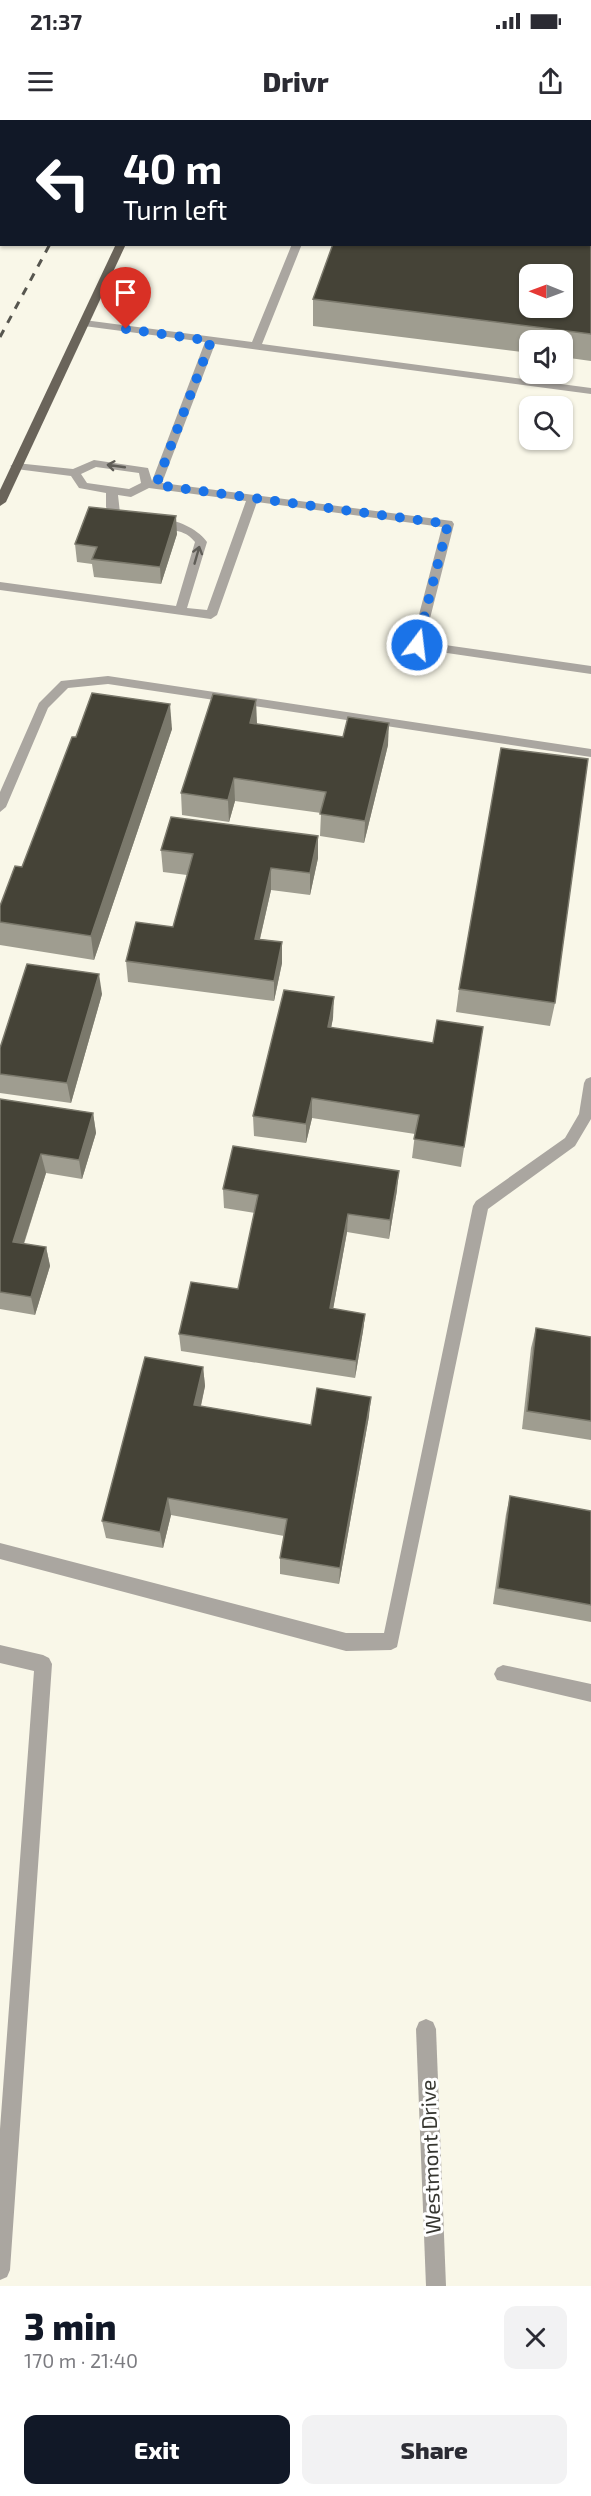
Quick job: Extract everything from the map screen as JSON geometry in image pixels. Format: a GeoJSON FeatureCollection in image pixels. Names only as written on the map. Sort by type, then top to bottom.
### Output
{"type":"FeatureCollection","features":[{"type":"Feature","properties":{"kind":"main road"},"geometry":{"type":"LineString","coordinates":[[0,502],[120,246]]}},
{"type":"Feature","properties":{"kind":"street"},"geometry":{"type":"LineString","coordinates":[[256,346],[296,246]]}},
{"type":"Feature","properties":{"kind":"street"},"geometry":{"type":"LineString","coordinates":[[84,323],[591,392]]}},
{"type":"Feature","properties":{"kind":"street"},"geometry":{"type":"LineString","coordinates":[[152,484],[211,341]]}},
{"type":"Feature","properties":{"kind":"street"},"geometry":{"type":"LineString","coordinates":[[16,466],[75,473],[94,463],[144,470],[152,484]]}},
{"type":"Feature","properties":{"kind":"street"},"geometry":{"type":"LineString","coordinates":[[75,473],[83,486],[131,493],[152,484],[448,524],[417,645],[591,670]]}},
{"type":"Feature","properties":{"kind":"street"},"geometry":{"type":"LineString","coordinates":[[112,490],[112,507],[115,515],[122,520],[185,527],[201,542],[180,612]]}},
{"type":"Feature","properties":{"kind":"street"},"geometry":{"type":"LineString","coordinates":[[0,586],[211,615],[253,498]]}},
{"type":"Feature","properties":{"kind":"street"},"geometry":{"type":"LineString","coordinates":[[0,807],[43,706],[65,684],[108,680],[591,753]]}},
{"type":"Feature","properties":{"kind":"street"},"geometry":{"type":"LineString","coordinates":[[0,1551],[346,1642],[391,1641],[481,1206],[570,1142],[586,1115],[591,1083]]}},
{"type":"Feature","properties":{"kind":"street"},"geometry":{"type":"LineString","coordinates":[[0,1654],[43,1664],[0,2270]]}},
{"type":"Feature","properties":{"kind":"street"},"geometry":{"type":"LineString","coordinates":[[503,1674],[591,1693]]}},
{"type":"Feature","properties":{"kind":"street","name":"Westmont Drive"},"geometry":{"type":"LineString","coordinates":[[426,2029],[436,2286]]}},
{"type":"Feature","properties":{"kind":"building"},"geometry":{"type":"Polygon","coordinates":[[[332,246],[591,246],[591,334],[313,299],[332,246]]]}},
{"type":"Feature","properties":{"kind":"building"},"geometry":{"type":"Polygon","coordinates":[[[89,507],[176,516],[160,567],[92,559],[97,547],[75,544],[89,507]]]}},
{"type":"Feature","properties":{"kind":"building"},"geometry":{"type":"Polygon","coordinates":[[[92,693],[170,704],[91,936],[0,922],[0,906],[15,866],[22,867],[72,737],[76,737],[92,693]]]}},
{"type":"Feature","properties":{"kind":"building"},"geometry":{"type":"Polygon","coordinates":[[[213,694],[256,700],[250,723],[343,737],[348,717],[389,723],[365,821],[320,814],[326,792],[234,778],[228,800],[181,793],[213,694]]]}},
{"type":"Feature","properties":{"kind":"building"},"geometry":{"type":"Polygon","coordinates":[[[501,748],[588,759],[555,1003],[459,989],[501,748]]]}},
{"type":"Feature","properties":{"kind":"building"},"geometry":{"type":"Polygon","coordinates":[[[171,817],[318,836],[310,873],[271,868],[255,939],[282,942],[274,981],[126,961],[136,922],[173,927],[193,854],[161,850],[171,817]]]}},
{"type":"Feature","properties":{"kind":"building"},"geometry":{"type":"Polygon","coordinates":[[[27,964],[99,974],[67,1083],[0,1074],[0,1048],[27,964]]]}},
{"type":"Feature","properties":{"kind":"building"},"geometry":{"type":"Polygon","coordinates":[[[284,990],[334,997],[328,1027],[433,1043],[437,1020],[483,1027],[464,1147],[414,1139],[419,1115],[312,1098],[306,1124],[253,1116],[284,990]]]}},
{"type":"Feature","properties":{"kind":"building"},"geometry":{"type":"Polygon","coordinates":[[[0,1099],[93,1113],[79,1160],[41,1154],[13,1242],[46,1247],[31,1297],[0,1292],[0,1099]]]}},
{"type":"Feature","properties":{"kind":"building"},"geometry":{"type":"Polygon","coordinates":[[[233,1146],[399,1171],[390,1220],[348,1214],[330,1308],[365,1314],[356,1361],[179,1334],[191,1282],[238,1289],[258,1195],[223,1189],[233,1146]]]}},
{"type":"Feature","properties":{"kind":"building"},"geometry":{"type":"Polygon","coordinates":[[[536,1328],[591,1337],[591,1421],[527,1411],[536,1328]]]}},
{"type":"Feature","properties":{"kind":"building"},"geometry":{"type":"Polygon","coordinates":[[[145,1357],[203,1367],[194,1405],[311,1425],[317,1388],[371,1397],[340,1568],[280,1558],[287,1519],[168,1498],[160,1532],[102,1521],[145,1357]]]}},
{"type":"Feature","properties":{"kind":"building"},"geometry":{"type":"Polygon","coordinates":[[[510,1496],[591,1511],[591,1605],[498,1588],[510,1496]]]}},
{"type":"Feature","properties":{"kind":"railway"},"geometry":{"type":"LineString","coordinates":[[0,337],[49,246]]}},
{"type":"Feature","properties":{"kind":"route"},"geometry":{"type":"LineString","coordinates":[[126,329],[211,341],[156,485],[448,524],[417,645]]}}]}
